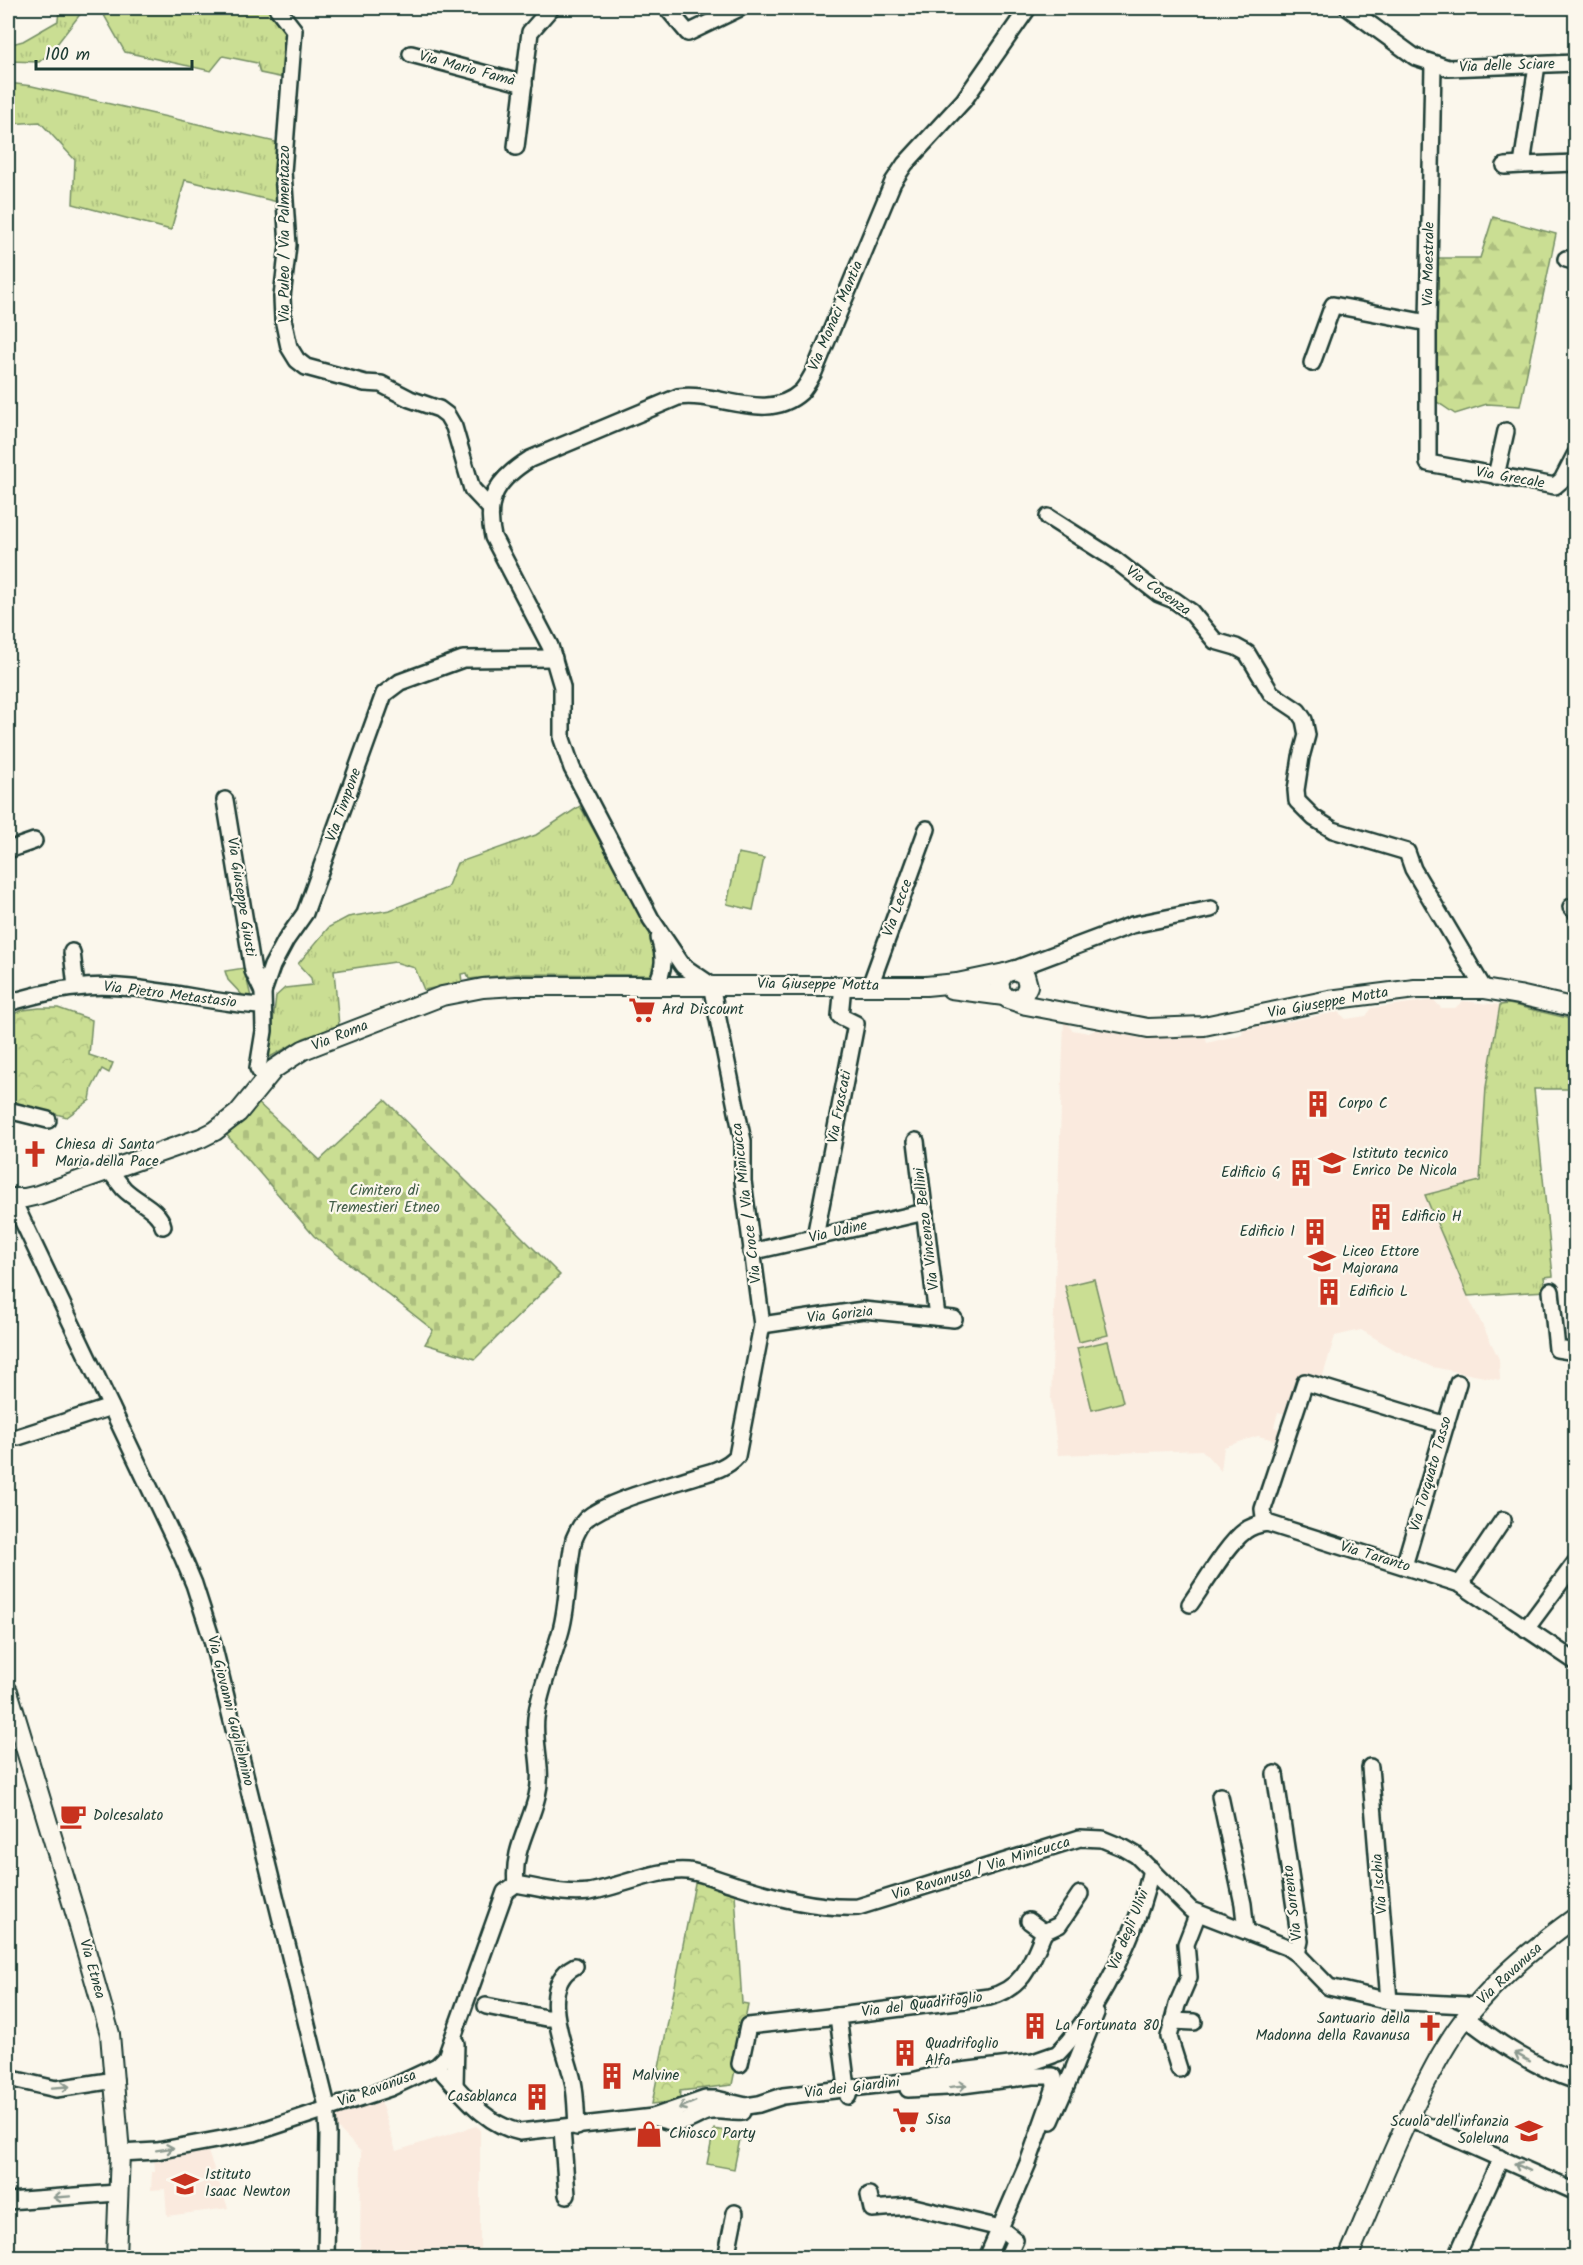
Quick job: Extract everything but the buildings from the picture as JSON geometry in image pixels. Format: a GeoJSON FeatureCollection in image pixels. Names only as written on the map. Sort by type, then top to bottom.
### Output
{"type":"FeatureCollection","features":[{"type":"Feature","properties":{"kind":"main road"},"geometry":{"type":"LineString","coordinates":[[1007,972],[999,982],[999,987],[1008,998]]}},
{"type":"Feature","properties":{"kind":"main road"},"geometry":{"type":"LineString","coordinates":[[926,986],[957,983],[1007,972],[1020,972],[1033,994],[1041,1001],[1082,1015]]}},
{"type":"Feature","properties":{"kind":"main road"},"geometry":{"type":"LineString","coordinates":[[1008,998],[1023,996],[1028,983]]}},
{"type":"Feature","properties":{"kind":"main road","name":"Via Giuseppe Motta"},"geometry":{"type":"LineString","coordinates":[[711,985],[926,986]]}},
{"type":"Feature","properties":{"kind":"main road","name":"Via Roma"},"geometry":{"type":"LineString","coordinates":[[11,1198],[38,1195],[201,1138],[215,1131],[238,1113],[285,1060],[303,1050],[442,996],[483,988],[516,986],[711,985]]}},
{"type":"Feature","properties":{"kind":"main road"},"geometry":{"type":"LineString","coordinates":[[926,986],[1008,998],[1026,1005],[1082,1015]]}},
{"type":"Feature","properties":{"kind":"main road","name":"Via Giuseppe Motta"},"geometry":{"type":"LineString","coordinates":[[1082,1015],[1148,1028],[1172,1028],[1225,1023],[1370,994],[1426,989],[1484,989],[1575,1008]]}},
{"type":"Feature","properties":{"kind":"main road","name":"Via Etnea"},"geometry":{"type":"LineString","coordinates":[[8,1690],[107,2023],[115,2080],[120,2153],[116,2258]]}},
{"type":"Feature","properties":{"kind":"main road"},"geometry":{"type":"LineString","coordinates":[[1556,1931],[1575,1908]]}},
{"type":"Feature","properties":{"kind":"main road"},"geometry":{"type":"LineString","coordinates":[[1556,1931],[1575,1917]]}},
{"type":"Feature","properties":{"kind":"main road","name":"Via Ravanusa"},"geometry":{"type":"LineString","coordinates":[[1348,2258],[1408,2118],[1435,2063],[1470,2013],[1491,1989],[1556,1931]]}},
{"type":"Feature","properties":{"kind":"street","name":"Via Puleo / Via Palmentazzo"},"geometry":{"type":"LineString","coordinates":[[277,8],[294,30],[283,172],[288,245],[282,297],[283,319],[289,347],[297,360],[306,367],[365,383],[381,384],[410,399],[439,409],[447,415],[454,427],[472,489],[490,508]]}},
{"type":"Feature","properties":{"kind":"street","name":"Via Mario Famà"},"geometry":{"type":"LineString","coordinates":[[516,147],[530,32],[551,8]]}},
{"type":"Feature","properties":{"kind":"street"},"geometry":{"type":"LineString","coordinates":[[667,8],[688,33],[740,8]]}},
{"type":"Feature","properties":{"kind":"street","name":"Via Monaci Mantia"},"geometry":{"type":"LineString","coordinates":[[490,508],[493,495],[500,483],[530,459],[661,403],[692,395],[766,407],[780,405],[802,391],[814,372],[892,183],[905,164],[964,100],[1028,8]]}},
{"type":"Feature","properties":{"kind":"street","name":"Via delle Sciare"},"geometry":{"type":"LineString","coordinates":[[1348,8],[1415,57],[1433,65],[1448,68],[1575,63]]}},
{"type":"Feature","properties":{"kind":"street","name":"Via Mario Famà"},"geometry":{"type":"LineString","coordinates":[[411,54],[524,84]]}},
{"type":"Feature","properties":{"kind":"street","name":"Via Maestrale"},"geometry":{"type":"LineString","coordinates":[[1428,463],[1433,65]]}},
{"type":"Feature","properties":{"kind":"street"},"geometry":{"type":"LineString","coordinates":[[1522,165],[1537,65]]}},
{"type":"Feature","properties":{"kind":"street"},"geometry":{"type":"LineString","coordinates":[[1505,166],[1575,163]]}},
{"type":"Feature","properties":{"kind":"street"},"geometry":{"type":"LineString","coordinates":[[1312,363],[1334,305],[1428,323]]}},
{"type":"Feature","properties":{"kind":"street"},"geometry":{"type":"LineString","coordinates":[[1496,476],[1506,431]]}},
{"type":"Feature","properties":{"kind":"street","name":"Via Grecale"},"geometry":{"type":"LineString","coordinates":[[1428,463],[1555,486],[1562,480],[1575,455]]}},
{"type":"Feature","properties":{"kind":"street"},"geometry":{"type":"LineString","coordinates":[[490,508],[490,525],[496,545],[543,631],[554,658],[562,687],[561,728],[566,755],[651,919],[664,952],[663,971],[671,985],[685,971],[651,919]]}},
{"type":"Feature","properties":{"kind":"street","name":"Via Cosenza"},"geometry":{"type":"LineString","coordinates":[[1048,517],[1114,559],[1159,594],[1174,600],[1191,612],[1215,641],[1236,647],[1246,653],[1271,693],[1298,711],[1304,720],[1307,735],[1300,757],[1297,801],[1314,818],[1333,830],[1407,852],[1413,869],[1484,989]]}},
{"type":"Feature","properties":{"kind":"street","name":"Via Timpone"},"geometry":{"type":"LineString","coordinates":[[265,1080],[258,1068],[264,1030],[263,999],[272,966],[286,940],[305,913],[384,694],[400,682],[463,659],[554,658]]}},
{"type":"Feature","properties":{"kind":"street","name":"Via Giuseppe Giusti"},"geometry":{"type":"LineString","coordinates":[[225,800],[253,971],[263,999]]}},
{"type":"Feature","properties":{"kind":"street","name":"Via Lecce"},"geometry":{"type":"LineString","coordinates":[[870,986],[927,830]]}},
{"type":"Feature","properties":{"kind":"street"},"geometry":{"type":"LineString","coordinates":[[8,850],[34,841]]}},
{"type":"Feature","properties":{"kind":"street"},"geometry":{"type":"LineString","coordinates":[[1007,972],[1055,952],[1132,925],[1211,909]]}},
{"type":"Feature","properties":{"kind":"street"},"geometry":{"type":"LineString","coordinates":[[72,951],[76,987]]}},
{"type":"Feature","properties":{"kind":"street"},"geometry":{"type":"LineString","coordinates":[[1028,983],[1031,973],[1055,952]]}},
{"type":"Feature","properties":{"kind":"street"},"geometry":{"type":"LineString","coordinates":[[683,966],[711,985]]}},
{"type":"Feature","properties":{"kind":"street","name":"Via Croce / Via Minicucca"},"geometry":{"type":"LineString","coordinates":[[516,1884],[514,1869],[516,1856],[537,1795],[540,1774],[536,1721],[540,1695],[561,1630],[574,1539],[580,1526],[588,1518],[615,1504],[715,1470],[737,1456],[762,1325],[743,1181],[743,1141],[711,985]]}},
{"type":"Feature","properties":{"kind":"street","name":"Via Frascati"},"geometry":{"type":"LineString","coordinates":[[815,1237],[856,1024],[840,1016],[843,985]]}},
{"type":"Feature","properties":{"kind":"street","name":"Via Pietro Metastasio"},"geometry":{"type":"LineString","coordinates":[[8,1004],[76,987],[263,999]]}},
{"type":"Feature","properties":{"kind":"street"},"geometry":{"type":"LineString","coordinates":[[8,1110],[48,1120]]}},
{"type":"Feature","properties":{"kind":"street","name":"Via Vincenzo Bellini"},"geometry":{"type":"LineString","coordinates":[[916,1141],[937,1317]]}},
{"type":"Feature","properties":{"kind":"street"},"geometry":{"type":"LineString","coordinates":[[108,1169],[138,1201],[156,1213],[163,1226]]}},
{"type":"Feature","properties":{"kind":"street","name":"Via Giovanni Guglielmino"},"geometry":{"type":"LineString","coordinates":[[11,1198],[183,1558],[204,1612],[320,2073],[326,2108],[328,2141],[326,2258]]}},
{"type":"Feature","properties":{"kind":"street","name":"Via Udine"},"geometry":{"type":"LineString","coordinates":[[751,1252],[925,1212]]}},
{"type":"Feature","properties":{"kind":"street"},"geometry":{"type":"LineString","coordinates":[[1551,1291],[1557,1348],[1575,1352]]}},
{"type":"Feature","properties":{"kind":"street","name":"Via Gorizia"},"geometry":{"type":"LineString","coordinates":[[762,1325],[862,1310],[954,1319]]}},
{"type":"Feature","properties":{"kind":"street"},"geometry":{"type":"LineString","coordinates":[[1190,1604],[1240,1536],[1252,1527],[1267,1523],[1263,1509],[1305,1382],[1446,1425]]}},
{"type":"Feature","properties":{"kind":"street","name":"Via Torquato Tasso"},"geometry":{"type":"LineString","coordinates":[[1404,1566],[1458,1383]]}},
{"type":"Feature","properties":{"kind":"street"},"geometry":{"type":"LineString","coordinates":[[18,1437],[111,1407]]}},
{"type":"Feature","properties":{"kind":"street"},"geometry":{"type":"LineString","coordinates":[[1460,1584],[1503,1520]]}},
{"type":"Feature","properties":{"kind":"street","name":"Via Taranto"},"geometry":{"type":"LineString","coordinates":[[1267,1523],[1460,1584],[1575,1662]]}},
{"type":"Feature","properties":{"kind":"street"},"geometry":{"type":"LineString","coordinates":[[1526,1629],[1575,1563]]}},
{"type":"Feature","properties":{"kind":"street","name":"Via Ischia"},"geometry":{"type":"LineString","coordinates":[[1370,1767],[1389,2001]]}},
{"type":"Feature","properties":{"kind":"street","name":"Via Sorrento"},"geometry":{"type":"LineString","coordinates":[[1275,1774],[1300,1941],[1297,1954]]}},
{"type":"Feature","properties":{"kind":"street"},"geometry":{"type":"LineString","coordinates":[[1220,1796],[1244,1904],[1246,1931]]}},
{"type":"Feature","properties":{"kind":"street","name":"Via Ravanusa / Via Minicucca"},"geometry":{"type":"LineString","coordinates":[[516,1884],[553,1891],[587,1892],[668,1872],[690,1871],[760,1893],[846,1907],[858,1906],[1080,1838],[1091,1837],[1102,1839],[1136,1855],[1182,1903],[1198,1913],[1278,1942],[1297,1954],[1329,1987],[1389,2001],[1466,2005],[1470,2013]]}},
{"type":"Feature","properties":{"kind":"street","name":"Via degli Ulivi"},"geometry":{"type":"LineString","coordinates":[[1104,1990],[1141,1909],[1151,1869]]}},
{"type":"Feature","properties":{"kind":"street"},"geometry":{"type":"LineString","coordinates":[[437,2066],[446,2057],[505,1892],[516,1884]]}},
{"type":"Feature","properties":{"kind":"street"},"geometry":{"type":"LineString","coordinates":[[1029,1921],[1044,1932],[1059,1925],[1080,1894]]}},
{"type":"Feature","properties":{"kind":"street"},"geometry":{"type":"LineString","coordinates":[[1179,2069],[1169,2037],[1189,1977],[1186,1944],[1198,1913]]}},
{"type":"Feature","properties":{"kind":"street","name":"Via del Quadrifoglio"},"geometry":{"type":"LineString","coordinates":[[740,2064],[747,2026],[989,1997],[1004,1993],[1016,1985],[1032,1960],[1044,1932]]}},
{"type":"Feature","properties":{"kind":"street"},"geometry":{"type":"LineString","coordinates":[[567,2195],[569,2128],[574,2083],[555,2018],[556,1990],[566,1970],[575,1966]]}},
{"type":"Feature","properties":{"kind":"street"},"geometry":{"type":"LineString","coordinates":[[987,2258],[1028,2163],[1055,2087],[1048,2065],[1073,2038],[1104,1990]]}},
{"type":"Feature","properties":{"kind":"street"},"geometry":{"type":"LineString","coordinates":[[1028,2163],[1056,2112],[1091,2029],[1104,1990]]}},
{"type":"Feature","properties":{"kind":"street"},"geometry":{"type":"LineString","coordinates":[[486,2006],[555,2018]]}},
{"type":"Feature","properties":{"kind":"street"},"geometry":{"type":"LineString","coordinates":[[1470,2013],[1502,2045],[1527,2060],[1575,2081]]}},
{"type":"Feature","properties":{"kind":"street"},"geometry":{"type":"LineString","coordinates":[[838,2016],[848,2092]]}},
{"type":"Feature","properties":{"kind":"street"},"geometry":{"type":"LineString","coordinates":[[1173,2021],[1194,2022]]}},
{"type":"Feature","properties":{"kind":"street"},"geometry":{"type":"LineString","coordinates":[[455,2085],[456,2028]]}},
{"type":"Feature","properties":{"kind":"street"},"geometry":{"type":"LineString","coordinates":[[1056,2054],[1070,2056],[1073,2070]]}},
{"type":"Feature","properties":{"kind":"street","name":"Via dei Giardini"},"geometry":{"type":"LineString","coordinates":[[848,2092],[945,2073],[1033,2062],[1056,2054]]}},
{"type":"Feature","properties":{"kind":"street","name":"Via Ravanusa"},"geometry":{"type":"LineString","coordinates":[[120,2153],[157,2151],[254,2133],[390,2088],[437,2066]]}},
{"type":"Feature","properties":{"kind":"street","name":"Via dei Giardini"},"geometry":{"type":"LineString","coordinates":[[437,2066],[480,2112],[505,2129],[520,2132],[653,2117],[675,2123],[687,2121],[714,2110],[731,2113],[752,2108],[783,2096],[947,2087],[1033,2076],[1053,2076]]}},
{"type":"Feature","properties":{"kind":"street"},"geometry":{"type":"LineString","coordinates":[[1053,2076],[1062,2079],[1073,2070]]}},
{"type":"Feature","properties":{"kind":"street"},"geometry":{"type":"LineString","coordinates":[[8,2078],[57,2089],[115,2080]]}},
{"type":"Feature","properties":{"kind":"street"},"geometry":{"type":"LineString","coordinates":[[299,2118],[319,2127],[328,2141]]}},
{"type":"Feature","properties":{"kind":"street"},"geometry":{"type":"LineString","coordinates":[[1408,2118],[1575,2192]]}},
{"type":"Feature","properties":{"kind":"street"},"geometry":{"type":"LineString","coordinates":[[1456,2258],[1501,2158]]}},
{"type":"Feature","properties":{"kind":"street"},"geometry":{"type":"LineString","coordinates":[[8,2201],[117,2193]]}},
{"type":"Feature","properties":{"kind":"street"},"geometry":{"type":"LineString","coordinates":[[869,2195],[872,2209],[910,2206],[1000,2228],[1015,2240],[1007,2258]]}},
{"type":"Feature","properties":{"kind":"street"},"geometry":{"type":"LineString","coordinates":[[726,2258],[735,2213]]}},
{"type":"Feature","properties":{"kind":"shaded area"},"geometry":{"type":"Polygon","coordinates":[[[1434,1000],[1441,1008],[1455,1008],[1463,1001],[1500,1005],[1486,1087],[1480,1181],[1425,1195],[1468,1296],[1499,1359],[1500,1380],[1432,1367],[1397,1351],[1361,1330],[1335,1336],[1321,1382],[1306,1378],[1307,1374],[1302,1373],[1289,1415],[1278,1412],[1274,1427],[1284,1430],[1279,1441],[1258,1436],[1224,1447],[1221,1471],[1202,1450],[1058,1455],[1051,1399],[1064,1020],[1072,1030],[1089,1033],[1098,1028],[1143,1039],[1205,1035],[1207,1043],[1243,1034],[1242,1030],[1338,1012],[1346,1019],[1366,1016],[1372,1008],[1434,1000]]]}},
{"type":"Feature","properties":{"kind":"shaded area"},"geometry":{"type":"Polygon","coordinates":[[[379,2096],[396,2151],[476,2126],[480,2129],[480,2257],[360,2257],[361,2152],[336,2126],[336,2119],[342,2108],[379,2096]]]}},
{"type":"Feature","properties":{"kind":"shaded area","name":"Istituto Isaac Newton"},"geometry":{"type":"Polygon","coordinates":[[[207,2149],[228,2208],[167,2216],[165,2189],[151,2190],[152,2172],[155,2172],[154,2155],[207,2149]]]}},
{"type":"Feature","properties":{"kind":"green space"},"geometry":{"type":"Polygon","coordinates":[[[59,8],[85,8],[50,53],[39,62],[9,61],[8,65],[8,45],[23,41],[58,21],[59,8]]]}},
{"type":"Feature","properties":{"kind":"green space"},"geometry":{"type":"Polygon","coordinates":[[[100,8],[273,8],[287,24],[284,78],[260,73],[257,63],[223,56],[211,71],[125,52],[100,8]]]}},
{"type":"Feature","properties":{"kind":"green space"},"geometry":{"type":"Polygon","coordinates":[[[8,83],[32,86],[280,143],[282,203],[185,180],[171,230],[73,204],[75,160],[40,122],[8,124],[8,83]]]}},
{"type":"Feature","properties":{"kind":"green space"},"geometry":{"type":"Polygon","coordinates":[[[1493,217],[1556,234],[1520,406],[1487,404],[1455,414],[1433,399],[1436,258],[1480,258],[1493,217]]]}},
{"type":"Feature","properties":{"kind":"green space"},"geometry":{"type":"Polygon","coordinates":[[[580,806],[652,935],[660,957],[653,975],[517,974],[469,979],[467,973],[461,974],[462,982],[424,990],[415,968],[395,962],[334,971],[339,1026],[304,1038],[270,1057],[266,1054],[271,1038],[276,996],[285,988],[312,985],[311,978],[298,964],[329,927],[348,917],[390,910],[447,888],[457,863],[536,835],[580,806]]]}},
{"type":"Feature","properties":{"kind":"green space"},"geometry":{"type":"Polygon","coordinates":[[[738,853],[764,858],[753,910],[727,904],[738,853]]]}},
{"type":"Feature","properties":{"kind":"green space"},"geometry":{"type":"Polygon","coordinates":[[[244,968],[251,997],[244,997],[228,980],[225,971],[244,968]]]}},
{"type":"Feature","properties":{"kind":"green space"},"geometry":{"type":"Polygon","coordinates":[[[1509,1004],[1575,1020],[1575,1089],[1534,1089],[1553,1276],[1544,1277],[1546,1291],[1468,1296],[1425,1195],[1480,1181],[1486,1087],[1500,1005],[1509,1004]]]}},
{"type":"Feature","properties":{"kind":"green space"},"geometry":{"type":"Polygon","coordinates":[[[58,1008],[92,1020],[89,1055],[113,1063],[109,1073],[102,1069],[92,1088],[90,1100],[67,1117],[34,1108],[8,1106],[8,1016],[23,1010],[58,1008]]]}},
{"type":"Feature","properties":{"kind":"green space","name":"Cimitero di Tremestieri Etneo"},"geometry":{"type":"Polygon","coordinates":[[[385,1100],[560,1275],[475,1359],[425,1344],[433,1330],[314,1236],[226,1134],[257,1102],[320,1160],[385,1100]]]}},
{"type":"Feature","properties":{"kind":"green space"},"geometry":{"type":"Polygon","coordinates":[[[1094,1279],[1108,1335],[1079,1342],[1065,1286],[1094,1279]]]}},
{"type":"Feature","properties":{"kind":"green space"},"geometry":{"type":"Polygon","coordinates":[[[1108,1341],[1123,1402],[1092,1410],[1077,1348],[1108,1341]]]}},
{"type":"Feature","properties":{"kind":"green space"},"geometry":{"type":"Polygon","coordinates":[[[696,1878],[732,1889],[735,1894],[742,2003],[748,2004],[732,2085],[680,2091],[679,2101],[652,2104],[696,1878]]]}},
{"type":"Feature","properties":{"kind":"green space"},"geometry":{"type":"Polygon","coordinates":[[[714,2129],[741,2134],[734,2169],[707,2164],[714,2129]]]}},
{"type":"Feature","properties":{"kind":"place","name":"Ard Discount"},"geometry":{"type":"Point","coordinates":[642,1010]}},
{"type":"Feature","properties":{"kind":"place","name":"Corpo C"},"geometry":{"type":"Point","coordinates":[1318,1104]}},
{"type":"Feature","properties":{"kind":"place","name":"Chiesa di Santa Maria della Pace"},"geometry":{"type":"Point","coordinates":[35,1154]}},
{"type":"Feature","properties":{"kind":"place","name":"Istituto tecnico Enrico De Nicola"},"geometry":{"type":"Point","coordinates":[1332,1163]}},
{"type":"Feature","properties":{"kind":"place","name":"Edificio G"},"geometry":{"type":"Point","coordinates":[1301,1173]}},
{"type":"Feature","properties":{"kind":"place","name":"Edificio H"},"geometry":{"type":"Point","coordinates":[1381,1217]}},
{"type":"Feature","properties":{"kind":"place","name":"Edificio I"},"geometry":{"type":"Point","coordinates":[1315,1232]}},
{"type":"Feature","properties":{"kind":"place","name":"Liceo Ettore Majorana"},"geometry":{"type":"Point","coordinates":[1322,1261]}},
{"type":"Feature","properties":{"kind":"place","name":"Edificio L"},"geometry":{"type":"Point","coordinates":[1329,1292]}},
{"type":"Feature","properties":{"kind":"place","name":"Dolcesalato"},"geometry":{"type":"Point","coordinates":[73,1816]}},
{"type":"Feature","properties":{"kind":"place","name":"La Fortunata 80"},"geometry":{"type":"Point","coordinates":[1035,2026]}},
{"type":"Feature","properties":{"kind":"place","name":"Santuario della Madonna della Ravanusa"},"geometry":{"type":"Point","coordinates":[1430,2028]}},
{"type":"Feature","properties":{"kind":"place","name":"Quadrifoglio Alfa"},"geometry":{"type":"Point","coordinates":[905,2053]}},
{"type":"Feature","properties":{"kind":"place","name":"Malvine"},"geometry":{"type":"Point","coordinates":[612,2076]}},
{"type":"Feature","properties":{"kind":"place","name":"Casablanca"},"geometry":{"type":"Point","coordinates":[537,2097]}},
{"type":"Feature","properties":{"kind":"place","name":"Sisa"},"geometry":{"type":"Point","coordinates":[906,2120]}},
{"type":"Feature","properties":{"kind":"place","name":"Scuola dell'infanzia Soleluna"},"geometry":{"type":"Point","coordinates":[1529,2131]}},
{"type":"Feature","properties":{"kind":"place","name":"Chiosco Party"},"geometry":{"type":"Point","coordinates":[649,2134]}},
{"type":"Feature","properties":{"kind":"place","name":"Istituto Isaac Newton"},"geometry":{"type":"Point","coordinates":[185,2184]}}]}
